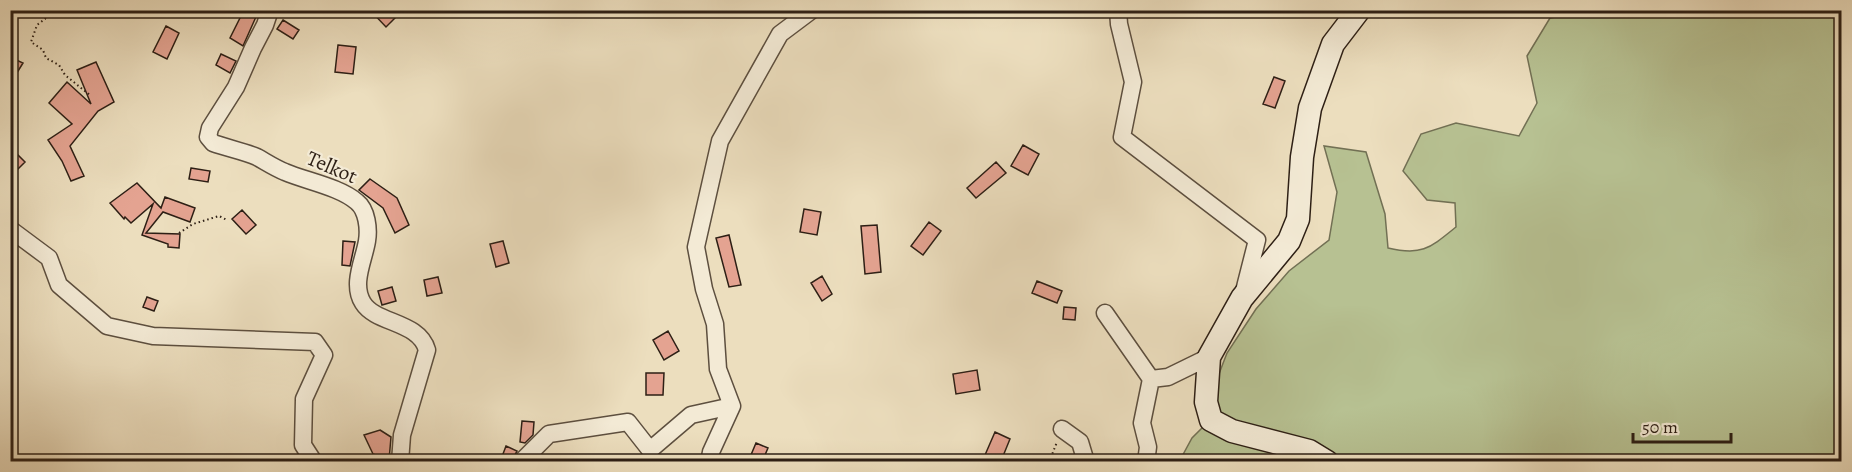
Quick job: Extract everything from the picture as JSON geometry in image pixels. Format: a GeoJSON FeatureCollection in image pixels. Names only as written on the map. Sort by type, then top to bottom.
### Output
{"type":"FeatureCollection","features":[{"type":"Feature","properties":{"kind":"street","name":"Telkot"},"geometry":{"type":"LineString","coordinates":[[270,10],[236,87],[210,128],[208,138],[213,143],[257,157],[283,171],[346,195],[358,202],[364,212],[368,237],[364,261],[357,280],[363,305],[415,333],[424,340],[427,350],[402,435],[400,462]]}},
{"type":"Feature","properties":{"kind":"street"},"geometry":{"type":"LineString","coordinates":[[709,462],[711,452],[732,406],[718,369],[715,324],[704,289],[696,247],[720,141],[780,34],[812,10]]}},
{"type":"Feature","properties":{"kind":"street"},"geometry":{"type":"LineString","coordinates":[[1118,10],[1119,24],[1133,82],[1122,137],[1257,240],[1242,298]]}},
{"type":"Feature","properties":{"kind":"street"},"geometry":{"type":"LineString","coordinates":[[1327,462],[1309,451],[1247,436],[1211,420],[1206,402],[1209,357],[1242,298],[1289,241],[1298,219],[1302,157],[1310,108],[1333,44],[1359,10]]}},
{"type":"Feature","properties":{"kind":"street"},"geometry":{"type":"LineString","coordinates":[[10,229],[49,258],[59,285],[107,326],[153,336],[315,342],[324,355],[304,399],[303,445],[314,462]]}},
{"type":"Feature","properties":{"kind":"street"},"geometry":{"type":"LineString","coordinates":[[1105,314],[1151,379],[1142,423],[1148,447],[1146,462]]}},
{"type":"Feature","properties":{"kind":"street"},"geometry":{"type":"LineString","coordinates":[[1151,379],[1168,377],[1209,357]]}},
{"type":"Feature","properties":{"kind":"street"},"geometry":{"type":"LineString","coordinates":[[521,462],[549,434],[628,422],[651,450],[691,415],[732,406]]}},
{"type":"Feature","properties":{"kind":"street"},"geometry":{"type":"LineString","coordinates":[[1062,429],[1080,442],[1086,462]]}},
{"type":"Feature","properties":{"kind":"path"},"geometry":{"type":"LineString","coordinates":[[50,10],[45,19],[37,25],[31,42],[43,50],[46,58],[59,65],[65,75],[91,96]]}},
{"type":"Feature","properties":{"kind":"path"},"geometry":{"type":"LineString","coordinates":[[179,232],[193,224],[219,216],[226,220]]}},
{"type":"Feature","properties":{"kind":"path"},"geometry":{"type":"LineString","coordinates":[[1049,462],[1062,429]]}},
{"type":"Feature","properties":{"kind":"green space"},"geometry":{"type":"Polygon","coordinates":[[[1593,10],[1649,17],[1662,10],[1841,11],[1841,461],[1179,462],[1192,438],[1217,413],[1217,379],[1227,353],[1256,309],[1289,271],[1329,240],[1337,192],[1324,146],[1366,152],[1385,214],[1388,248],[1409,251],[1432,245],[1456,227],[1455,203],[1427,200],[1403,171],[1421,134],[1456,123],[1519,136],[1537,103],[1527,56],[1550,18],[1593,10]]]}},
{"type":"Feature","properties":{"kind":"building"},"geometry":{"type":"Polygon","coordinates":[[[244,10],[259,10],[243,46],[230,38],[244,10]]]}},
{"type":"Feature","properties":{"kind":"building"},"geometry":{"type":"Polygon","coordinates":[[[370,10],[403,10],[386,27],[370,10]]]}},
{"type":"Feature","properties":{"kind":"building"},"geometry":{"type":"Polygon","coordinates":[[[283,20],[299,30],[293,39],[277,29],[283,20]]]}},
{"type":"Feature","properties":{"kind":"building"},"geometry":{"type":"Polygon","coordinates":[[[166,26],[179,33],[167,59],[153,52],[166,26]]]}},
{"type":"Feature","properties":{"kind":"building"},"geometry":{"type":"Polygon","coordinates":[[[338,45],[356,47],[353,74],[335,72],[338,45]]]}},
{"type":"Feature","properties":{"kind":"building"},"geometry":{"type":"Polygon","coordinates":[[[221,54],[236,61],[230,73],[216,65],[221,54]]]}},
{"type":"Feature","properties":{"kind":"building"},"geometry":{"type":"Polygon","coordinates":[[[10,57],[23,63],[10,84],[10,57]]]}},
{"type":"Feature","properties":{"kind":"building"},"geometry":{"type":"Polygon","coordinates":[[[96,62],[114,102],[98,111],[70,146],[84,176],[71,181],[62,161],[48,140],[72,124],[49,103],[67,82],[91,104],[77,70],[96,62]]]}},
{"type":"Feature","properties":{"kind":"building"},"geometry":{"type":"Polygon","coordinates":[[[1274,77],[1285,81],[1275,108],[1263,104],[1274,77]]]}},
{"type":"Feature","properties":{"kind":"building"},"geometry":{"type":"Polygon","coordinates":[[[1023,145],[1039,154],[1028,175],[1011,166],[1023,145]]]}},
{"type":"Feature","properties":{"kind":"building"},"geometry":{"type":"Polygon","coordinates":[[[10,147],[25,162],[17,170],[10,163],[10,147]]]}},
{"type":"Feature","properties":{"kind":"building"},"geometry":{"type":"Polygon","coordinates":[[[996,162],[1006,173],[976,198],[967,188],[996,162]]]}},
{"type":"Feature","properties":{"kind":"building"},"geometry":{"type":"Polygon","coordinates":[[[191,168],[210,171],[208,182],[189,179],[191,168]]]}},
{"type":"Feature","properties":{"kind":"building"},"geometry":{"type":"Polygon","coordinates":[[[370,179],[397,198],[409,225],[395,233],[383,208],[359,190],[370,179]]]}},
{"type":"Feature","properties":{"kind":"building"},"geometry":{"type":"Polygon","coordinates":[[[137,183],[161,208],[165,197],[195,208],[190,222],[163,212],[146,233],[180,234],[179,248],[168,247],[168,244],[142,235],[153,204],[131,223],[125,217],[124,219],[110,203],[137,183]]]}},
{"type":"Feature","properties":{"kind":"building"},"geometry":{"type":"Polygon","coordinates":[[[804,209],[821,212],[817,235],[800,232],[804,209]]]}},
{"type":"Feature","properties":{"kind":"building"},"geometry":{"type":"Polygon","coordinates":[[[242,210],[256,225],[246,234],[232,219],[242,210]]]}},
{"type":"Feature","properties":{"kind":"building"},"geometry":{"type":"Polygon","coordinates":[[[929,222],[941,231],[923,255],[911,246],[929,222]]]}},
{"type":"Feature","properties":{"kind":"building"},"geometry":{"type":"Polygon","coordinates":[[[877,225],[881,272],[865,274],[861,226],[877,225]]]}},
{"type":"Feature","properties":{"kind":"building"},"geometry":{"type":"Polygon","coordinates":[[[729,235],[741,285],[729,287],[716,238],[729,235]]]}},
{"type":"Feature","properties":{"kind":"building"},"geometry":{"type":"Polygon","coordinates":[[[343,241],[355,242],[350,266],[342,265],[343,241]]]}},
{"type":"Feature","properties":{"kind":"building"},"geometry":{"type":"Polygon","coordinates":[[[503,241],[509,263],[496,267],[490,244],[503,241]]]}},
{"type":"Feature","properties":{"kind":"building"},"geometry":{"type":"Polygon","coordinates":[[[822,276],[832,294],[822,301],[811,283],[822,276]]]}},
{"type":"Feature","properties":{"kind":"building"},"geometry":{"type":"Polygon","coordinates":[[[438,277],[442,293],[427,296],[424,280],[438,277]]]}},
{"type":"Feature","properties":{"kind":"building"},"geometry":{"type":"Polygon","coordinates":[[[1037,281],[1062,291],[1057,303],[1032,293],[1037,281]]]}},
{"type":"Feature","properties":{"kind":"building"},"geometry":{"type":"Polygon","coordinates":[[[392,287],[396,301],[382,305],[378,291],[392,287]]]}},
{"type":"Feature","properties":{"kind":"building"},"geometry":{"type":"Polygon","coordinates":[[[147,297],[158,301],[154,311],[143,307],[147,297]]]}},
{"type":"Feature","properties":{"kind":"building"},"geometry":{"type":"Polygon","coordinates":[[[1064,307],[1076,308],[1075,320],[1063,319],[1064,307]]]}},
{"type":"Feature","properties":{"kind":"building"},"geometry":{"type":"Polygon","coordinates":[[[668,331],[679,351],[664,360],[653,340],[668,331]]]}},
{"type":"Feature","properties":{"kind":"building"},"geometry":{"type":"Polygon","coordinates":[[[977,370],[980,390],[956,394],[953,374],[977,370]]]}},
{"type":"Feature","properties":{"kind":"building"},"geometry":{"type":"Polygon","coordinates":[[[646,373],[664,373],[663,395],[646,395],[646,373]]]}},
{"type":"Feature","properties":{"kind":"building"},"geometry":{"type":"Polygon","coordinates":[[[522,421],[534,422],[533,435],[525,443],[520,442],[522,421]]]}},
{"type":"Feature","properties":{"kind":"building"},"geometry":{"type":"Polygon","coordinates":[[[380,430],[391,437],[389,460],[373,454],[364,435],[380,430]]]}},
{"type":"Feature","properties":{"kind":"building"},"geometry":{"type":"Polygon","coordinates":[[[995,432],[1010,439],[1001,461],[985,455],[995,432]]]}},
{"type":"Feature","properties":{"kind":"building"},"geometry":{"type":"Polygon","coordinates":[[[756,443],[768,448],[762,462],[748,462],[756,443]]]}},
{"type":"Feature","properties":{"kind":"building"},"geometry":{"type":"Polygon","coordinates":[[[506,446],[517,451],[511,462],[500,462],[506,446]]]}}]}
